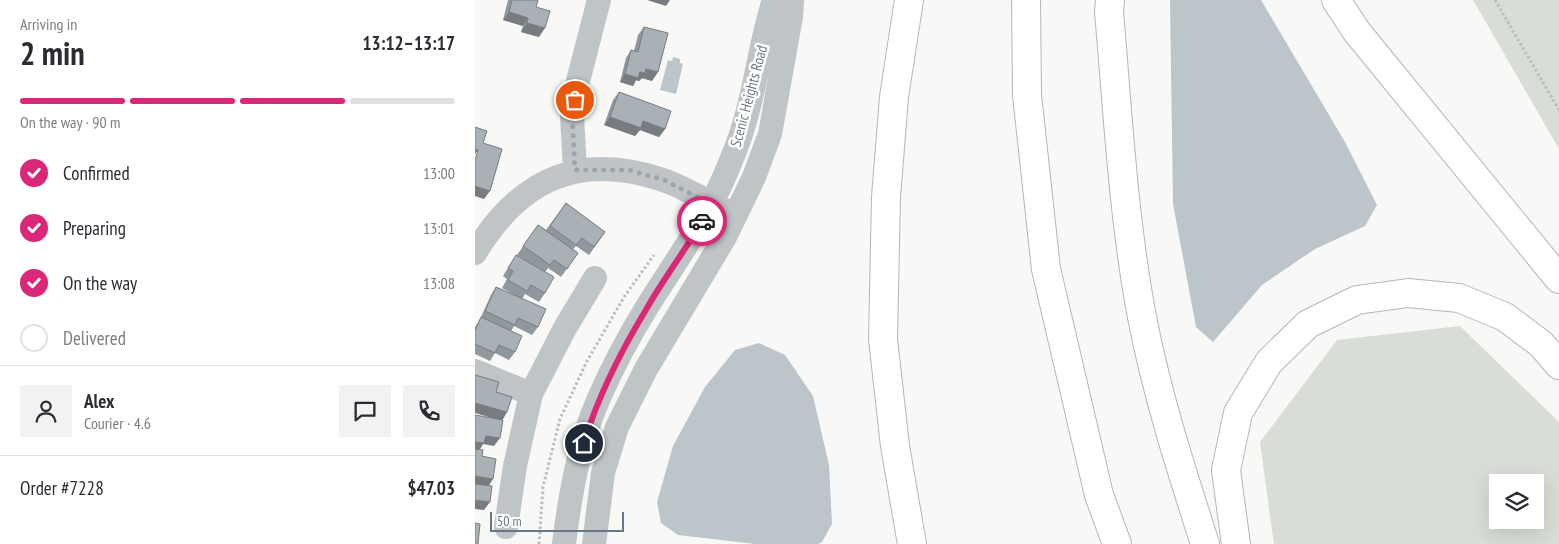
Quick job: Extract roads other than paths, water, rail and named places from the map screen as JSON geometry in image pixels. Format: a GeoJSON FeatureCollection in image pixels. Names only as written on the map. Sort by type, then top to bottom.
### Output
{"type":"FeatureCollection","features":[{"type":"Feature","properties":{"kind":"highway"},"geometry":{"type":"LineString","coordinates":[[909,0],[894,97],[887,197],[883,339],[895,446],[912,544]]}},
{"type":"Feature","properties":{"kind":"highway"},"geometry":{"type":"LineString","coordinates":[[1026,0],[1027,95],[1046,269],[1099,495],[1117,544]]}},
{"type":"Feature","properties":{"kind":"highway"},"geometry":{"type":"LineString","coordinates":[[1110,0],[1109,12],[1127,221],[1142,317],[1163,410],[1205,544]]}},
{"type":"Feature","properties":{"kind":"highway"},"geometry":{"type":"LineString","coordinates":[[1336,0],[1357,32],[1559,279]]}},
{"type":"Feature","properties":{"kind":"highway"},"geometry":{"type":"LineString","coordinates":[[1236,544],[1226,470],[1238,412],[1269,362],[1308,324],[1357,300],[1408,293],[1459,298],[1505,317],[1541,344],[1559,365]]}},
{"type":"Feature","properties":{"kind":"street"},"geometry":{"type":"LineString","coordinates":[[575,170],[572,116],[577,85],[599,0]]}},
{"type":"Feature","properties":{"kind":"street","name":"Scenic Heights Road"},"geometry":{"type":"LineString","coordinates":[[564,544],[578,463],[599,399],[614,366],[647,307],[711,204],[734,154],[745,121],[774,0]]}},
{"type":"Feature","properties":{"kind":"street","name":"Scenic Heights Road"},"geometry":{"type":"LineString","coordinates":[[594,544],[603,473],[617,427],[646,370],[725,237],[754,176],[770,134],[791,17],[792,0]]}},
{"type":"Feature","properties":{"kind":"street"},"geometry":{"type":"LineString","coordinates":[[477,247],[519,198],[547,181],[575,170],[629,170],[664,180],[735,215]]}},
{"type":"Feature","properties":{"kind":"street"},"geometry":{"type":"LineString","coordinates":[[506,527],[515,466],[531,394],[565,328],[595,278]]}},
{"type":"Feature","properties":{"kind":"street"},"geometry":{"type":"LineString","coordinates":[[475,371],[531,394]]}}]}
